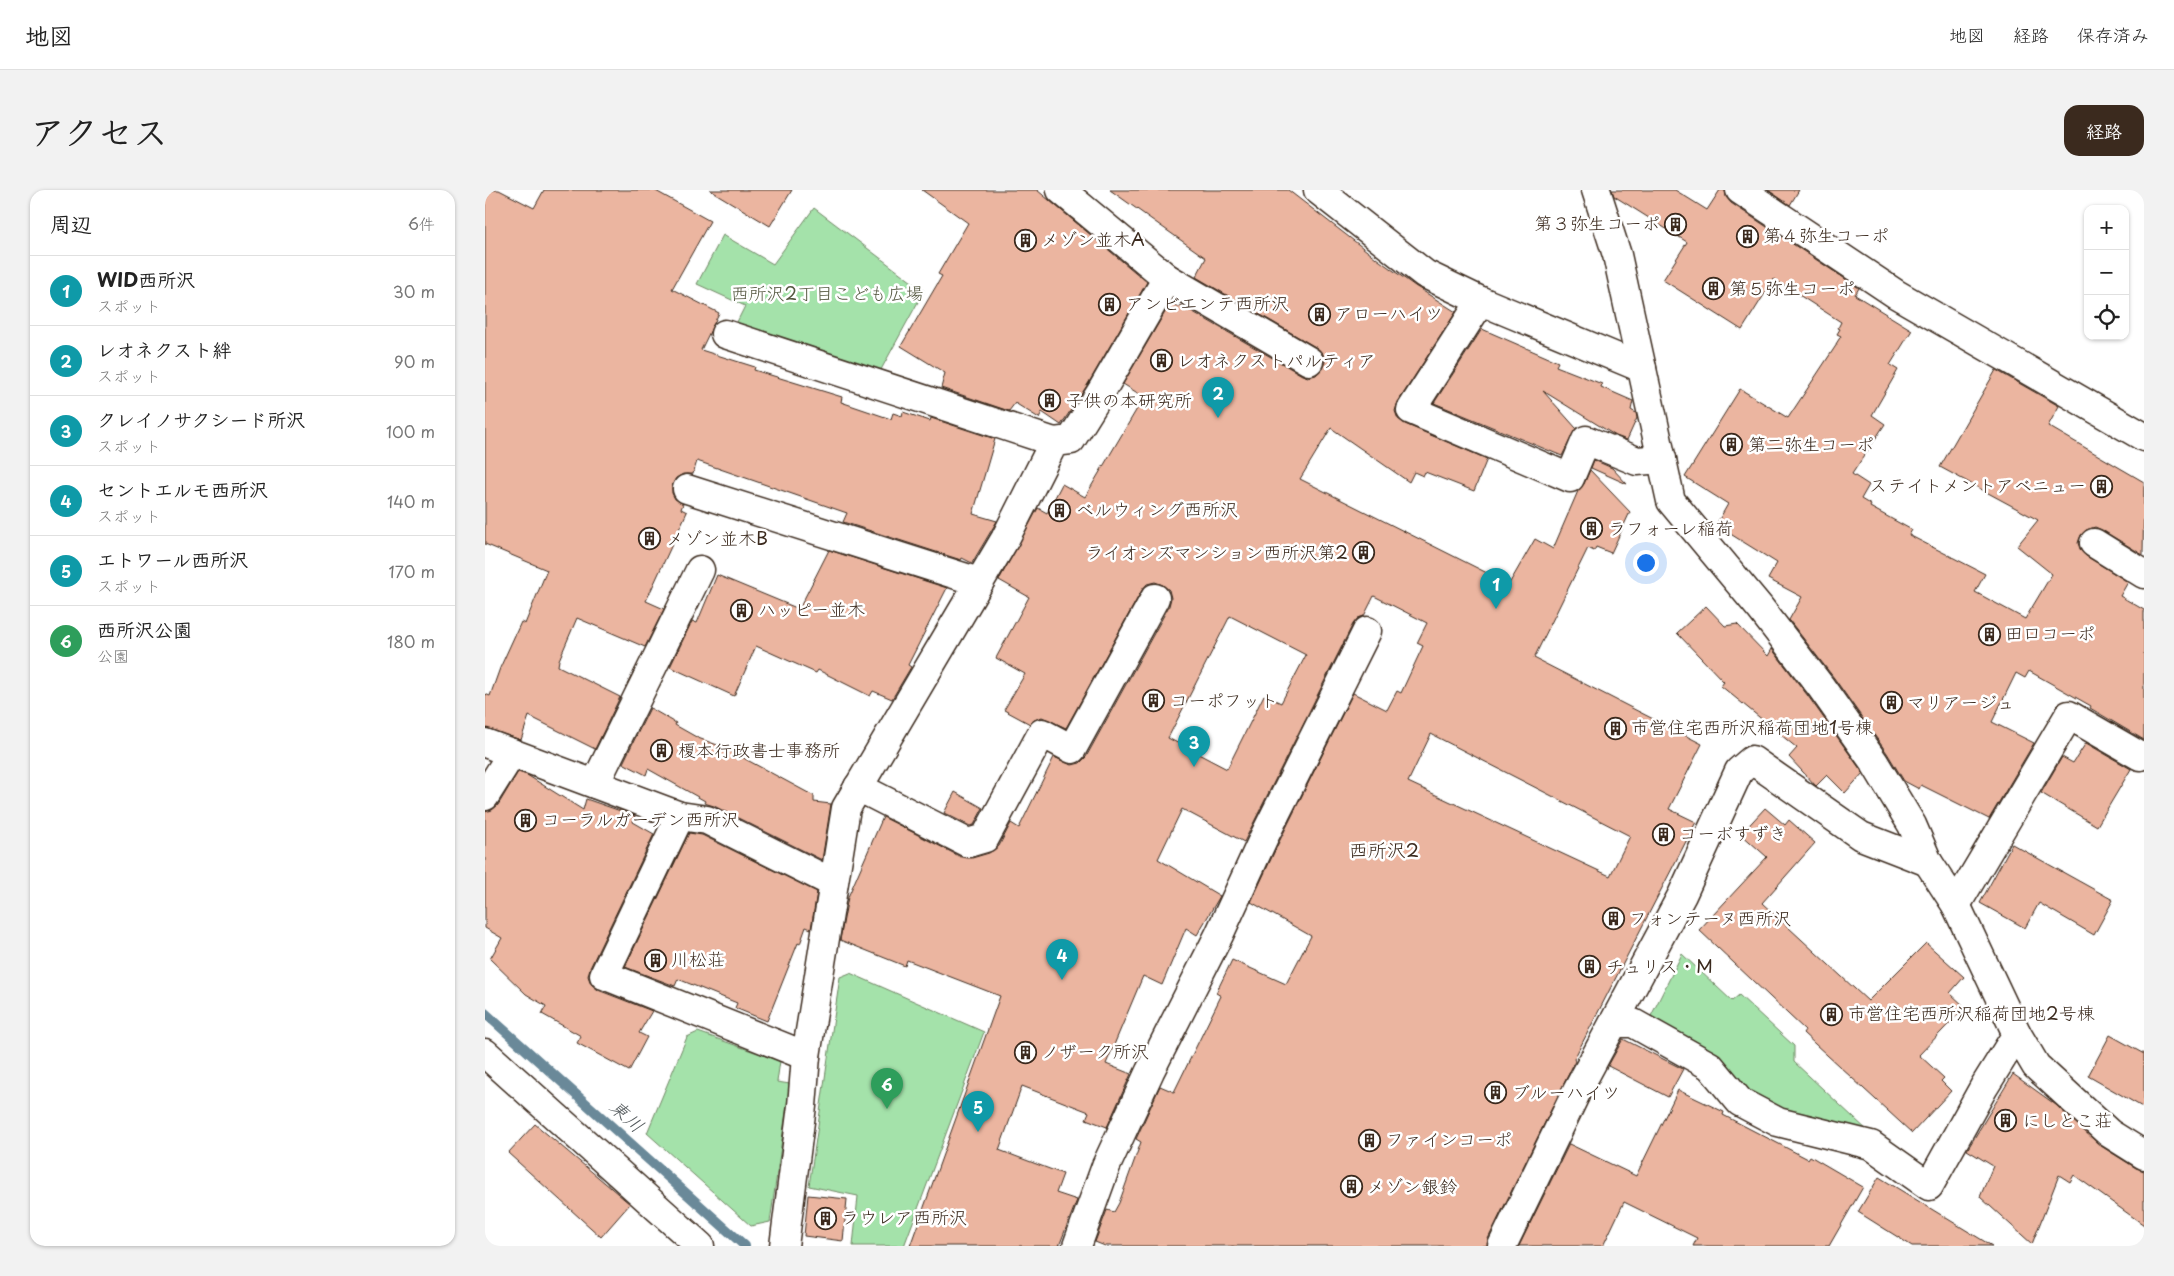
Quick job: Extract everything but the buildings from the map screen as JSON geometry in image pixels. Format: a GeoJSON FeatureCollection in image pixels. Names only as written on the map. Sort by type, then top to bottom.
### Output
{"type":"FeatureCollection","features":[{"type":"Feature","properties":{"kind":"street"},"geometry":{"type":"LineString","coordinates":[[1061,190],[1167,278],[1309,361]]}},
{"type":"Feature","properties":{"kind":"street"},"geometry":{"type":"LineString","coordinates":[[1318,190],[1425,274],[1481,301],[1642,368]]}},
{"type":"Feature","properties":{"kind":"street"},"geometry":{"type":"LineString","coordinates":[[1596,190],[1617,256],[1671,501],[1760,608],[1821,687],[1875,762],[1912,825],[1928,862],[1956,904],[2017,1034],[2036,1066],[2109,1133],[2144,1155]]}},
{"type":"Feature","properties":{"kind":"street"},"geometry":{"type":"LineString","coordinates":[[1740,190],[1897,294],[2144,436]]}},
{"type":"Feature","properties":{"kind":"street"},"geometry":{"type":"LineString","coordinates":[[725,334],[1054,442],[1071,440],[1167,278]]}},
{"type":"Feature","properties":{"kind":"street"},"geometry":{"type":"LineString","coordinates":[[1481,301],[1411,410],[1570,478],[1586,440],[1637,461],[1663,458]]}},
{"type":"Feature","properties":{"kind":"street"},"geometry":{"type":"LineString","coordinates":[[785,1245],[802,1106],[806,1056],[846,808],[1005,539],[1054,442]]}},
{"type":"Feature","properties":{"kind":"street"},"geometry":{"type":"LineString","coordinates":[[687,489],[979,582]]}},
{"type":"Feature","properties":{"kind":"street"},"geometry":{"type":"LineString","coordinates":[[2094,543],[2144,574]]}},
{"type":"Feature","properties":{"kind":"street"},"geometry":{"type":"LineString","coordinates":[[595,784],[700,570]]}},
{"type":"Feature","properties":{"kind":"street"},"geometry":{"type":"LineString","coordinates":[[859,787],[968,843],[985,838],[1042,733],[1072,749],[1155,598]]}},
{"type":"Feature","properties":{"kind":"street"},"geometry":{"type":"LineString","coordinates":[[1077,1246],[1106,1166],[1150,1071],[1219,935],[1264,836],[1367,632]]}},
{"type":"Feature","properties":{"kind":"street"},"geometry":{"type":"LineString","coordinates":[[1956,904],[2069,716],[2140,756]]}},
{"type":"Feature","properties":{"kind":"street"},"geometry":{"type":"LineString","coordinates":[[485,743],[680,816],[707,820],[833,882]]}},
{"type":"Feature","properties":{"kind":"street"},"geometry":{"type":"LineString","coordinates":[[485,796],[512,753]]}},
{"type":"Feature","properties":{"kind":"street"},"geometry":{"type":"LineString","coordinates":[[1502,1246],[1577,1091],[1683,896],[1739,771],[1752,760],[1861,836],[1928,862]]}},
{"type":"Feature","properties":{"kind":"street"},"geometry":{"type":"LineString","coordinates":[[680,816],[604,975],[806,1056]]}},
{"type":"Feature","properties":{"kind":"street"},"geometry":{"type":"LineString","coordinates":[[1614,1023],[1633,1023],[1710,1066],[1740,1102],[1778,1122],[1871,1145],[1929,1186],[1984,1087],[2017,1034]]}},
{"type":"Feature","properties":{"kind":"street"},"geometry":{"type":"LineString","coordinates":[[485,1053],[700,1246]]}},
{"type":"Feature","properties":{"kind":"green space","name":"西所沢2丁目こども広場"},"geometry":{"type":"Polygon","coordinates":[[[814,208],[924,291],[877,377],[735,326],[745,306],[697,284],[723,235],[773,264],[814,208]]]}},
{"type":"Feature","properties":{"kind":"green space"},"geometry":{"type":"Polygon","coordinates":[[[1682,954],[1732,1001],[1739,995],[1794,1046],[1794,1062],[1869,1132],[1786,1111],[1768,1103],[1648,1022],[1682,954]]]}},
{"type":"Feature","properties":{"kind":"green space"},"geometry":{"type":"Polygon","coordinates":[[[850,973],[984,1032],[904,1246],[853,1246],[858,1196],[809,1186],[840,977],[850,973]]]}},
{"type":"Feature","properties":{"kind":"green space"},"geometry":{"type":"Polygon","coordinates":[[[698,1032],[780,1061],[777,1082],[790,1084],[770,1222],[751,1226],[647,1133],[687,1037],[698,1032]]]}},
{"type":"Feature","properties":{"kind":"waterway","name":"東川"},"geometry":{"type":"LineString","coordinates":[[485,1013],[745,1246]]}},
{"type":"Feature","properties":{"kind":"place","name":"第３弥生コーポ"},"geometry":{"type":"Point","coordinates":[1676,224]}},
{"type":"Feature","properties":{"kind":"place","name":"第４弥生コーポ"},"geometry":{"type":"Point","coordinates":[1747,236]}},
{"type":"Feature","properties":{"kind":"place","name":"メゾン並木A"},"geometry":{"type":"Point","coordinates":[1025,240]}},
{"type":"Feature","properties":{"kind":"place","name":"第５弥生コーポ"},"geometry":{"type":"Point","coordinates":[1713,289]}},
{"type":"Feature","properties":{"kind":"place","name":"アンビエンテ西所沢"},"geometry":{"type":"Point","coordinates":[1110,304]}},
{"type":"Feature","properties":{"kind":"place","name":"アローハイツ"},"geometry":{"type":"Point","coordinates":[1319,314]}},
{"type":"Feature","properties":{"kind":"place","name":"レオネクストパルティア"},"geometry":{"type":"Point","coordinates":[1161,361]}},
{"type":"Feature","properties":{"kind":"place","name":"子供の本研究所"},"geometry":{"type":"Point","coordinates":[1050,401]}},
{"type":"Feature","properties":{"kind":"place","name":"レオネクスト絆"},"geometry":{"type":"Point","coordinates":[1218,418]}},
{"type":"Feature","properties":{"kind":"place","name":"第二弥生コーポ"},"geometry":{"type":"Point","coordinates":[1732,445]}},
{"type":"Feature","properties":{"kind":"place","name":"ステイトメントアベニュー"},"geometry":{"type":"Point","coordinates":[2102,486]}},
{"type":"Feature","properties":{"kind":"place","name":"ベルウィング西所沢"},"geometry":{"type":"Point","coordinates":[1060,510]}},
{"type":"Feature","properties":{"kind":"place","name":"ラフォーレ稲荷"},"geometry":{"type":"Point","coordinates":[1592,529]}},
{"type":"Feature","properties":{"kind":"place","name":"メゾン並木B"},"geometry":{"type":"Point","coordinates":[650,539]}},
{"type":"Feature","properties":{"kind":"place","name":"ライオンズマンション西所沢第2"},"geometry":{"type":"Point","coordinates":[1364,553]}},
{"type":"Feature","properties":{"kind":"place","name":"WID西所沢"},"geometry":{"type":"Point","coordinates":[1496,609]}},
{"type":"Feature","properties":{"kind":"place","name":"ハッピー並木"},"geometry":{"type":"Point","coordinates":[742,610]}},
{"type":"Feature","properties":{"kind":"place","name":"田口コーポ"},"geometry":{"type":"Point","coordinates":[1989,634]}},
{"type":"Feature","properties":{"kind":"place","name":"コーポフット"},"geometry":{"type":"Point","coordinates":[1154,701]}},
{"type":"Feature","properties":{"kind":"place","name":"マリアージュ"},"geometry":{"type":"Point","coordinates":[1891,703]}},
{"type":"Feature","properties":{"kind":"place","name":"市営住宅西所沢稲荷団地1号棟"},"geometry":{"type":"Point","coordinates":[1615,728]}},
{"type":"Feature","properties":{"kind":"place","name":"榎本行政書士事務所"},"geometry":{"type":"Point","coordinates":[662,751]}},
{"type":"Feature","properties":{"kind":"place","name":"クレイノサクシード所沢"},"geometry":{"type":"Point","coordinates":[1194,767]}},
{"type":"Feature","properties":{"kind":"place","name":"コーラルガーデン西所沢"},"geometry":{"type":"Point","coordinates":[526,820]}},
{"type":"Feature","properties":{"kind":"place","name":"コーボすずき"},"geometry":{"type":"Point","coordinates":[1663,834]}},
{"type":"Feature","properties":{"kind":"place","name":"フォンテーヌ西所沢"},"geometry":{"type":"Point","coordinates":[1613,919]}},
{"type":"Feature","properties":{"kind":"place","name":"川松荘"},"geometry":{"type":"Point","coordinates":[655,960]}},
{"type":"Feature","properties":{"kind":"place","name":"チュリス・M"},"geometry":{"type":"Point","coordinates":[1590,967]}},
{"type":"Feature","properties":{"kind":"place","name":"セントエルモ西所沢"},"geometry":{"type":"Point","coordinates":[1062,980]}},
{"type":"Feature","properties":{"kind":"place","name":"市営住宅西所沢稲荷団地2号棟"},"geometry":{"type":"Point","coordinates":[1832,1014]}},
{"type":"Feature","properties":{"kind":"place","name":"ノザーク所沢"},"geometry":{"type":"Point","coordinates":[1025,1052]}},
{"type":"Feature","properties":{"kind":"place","name":"ブルーハイツ"},"geometry":{"type":"Point","coordinates":[1496,1093]}},
{"type":"Feature","properties":{"kind":"place","name":"西所沢公園"},"geometry":{"type":"Point","coordinates":[887,1109]}},
{"type":"Feature","properties":{"kind":"place","name":"にしとこ荘"},"geometry":{"type":"Point","coordinates":[2006,1121]}},
{"type":"Feature","properties":{"kind":"place","name":"エトワール西所沢"},"geometry":{"type":"Point","coordinates":[978,1132]}},
{"type":"Feature","properties":{"kind":"place","name":"ファインコーポ"},"geometry":{"type":"Point","coordinates":[1370,1140]}},
{"type":"Feature","properties":{"kind":"place","name":"メゾン銀鈴"},"geometry":{"type":"Point","coordinates":[1351,1187]}},
{"type":"Feature","properties":{"kind":"place","name":"ラウレア西所沢"},"geometry":{"type":"Point","coordinates":[825,1218]}},
{"type":"Feature","properties":{"kind":"district","name":"西所沢2"},"geometry":{"type":"Point","coordinates":[1384,850]}}]}
